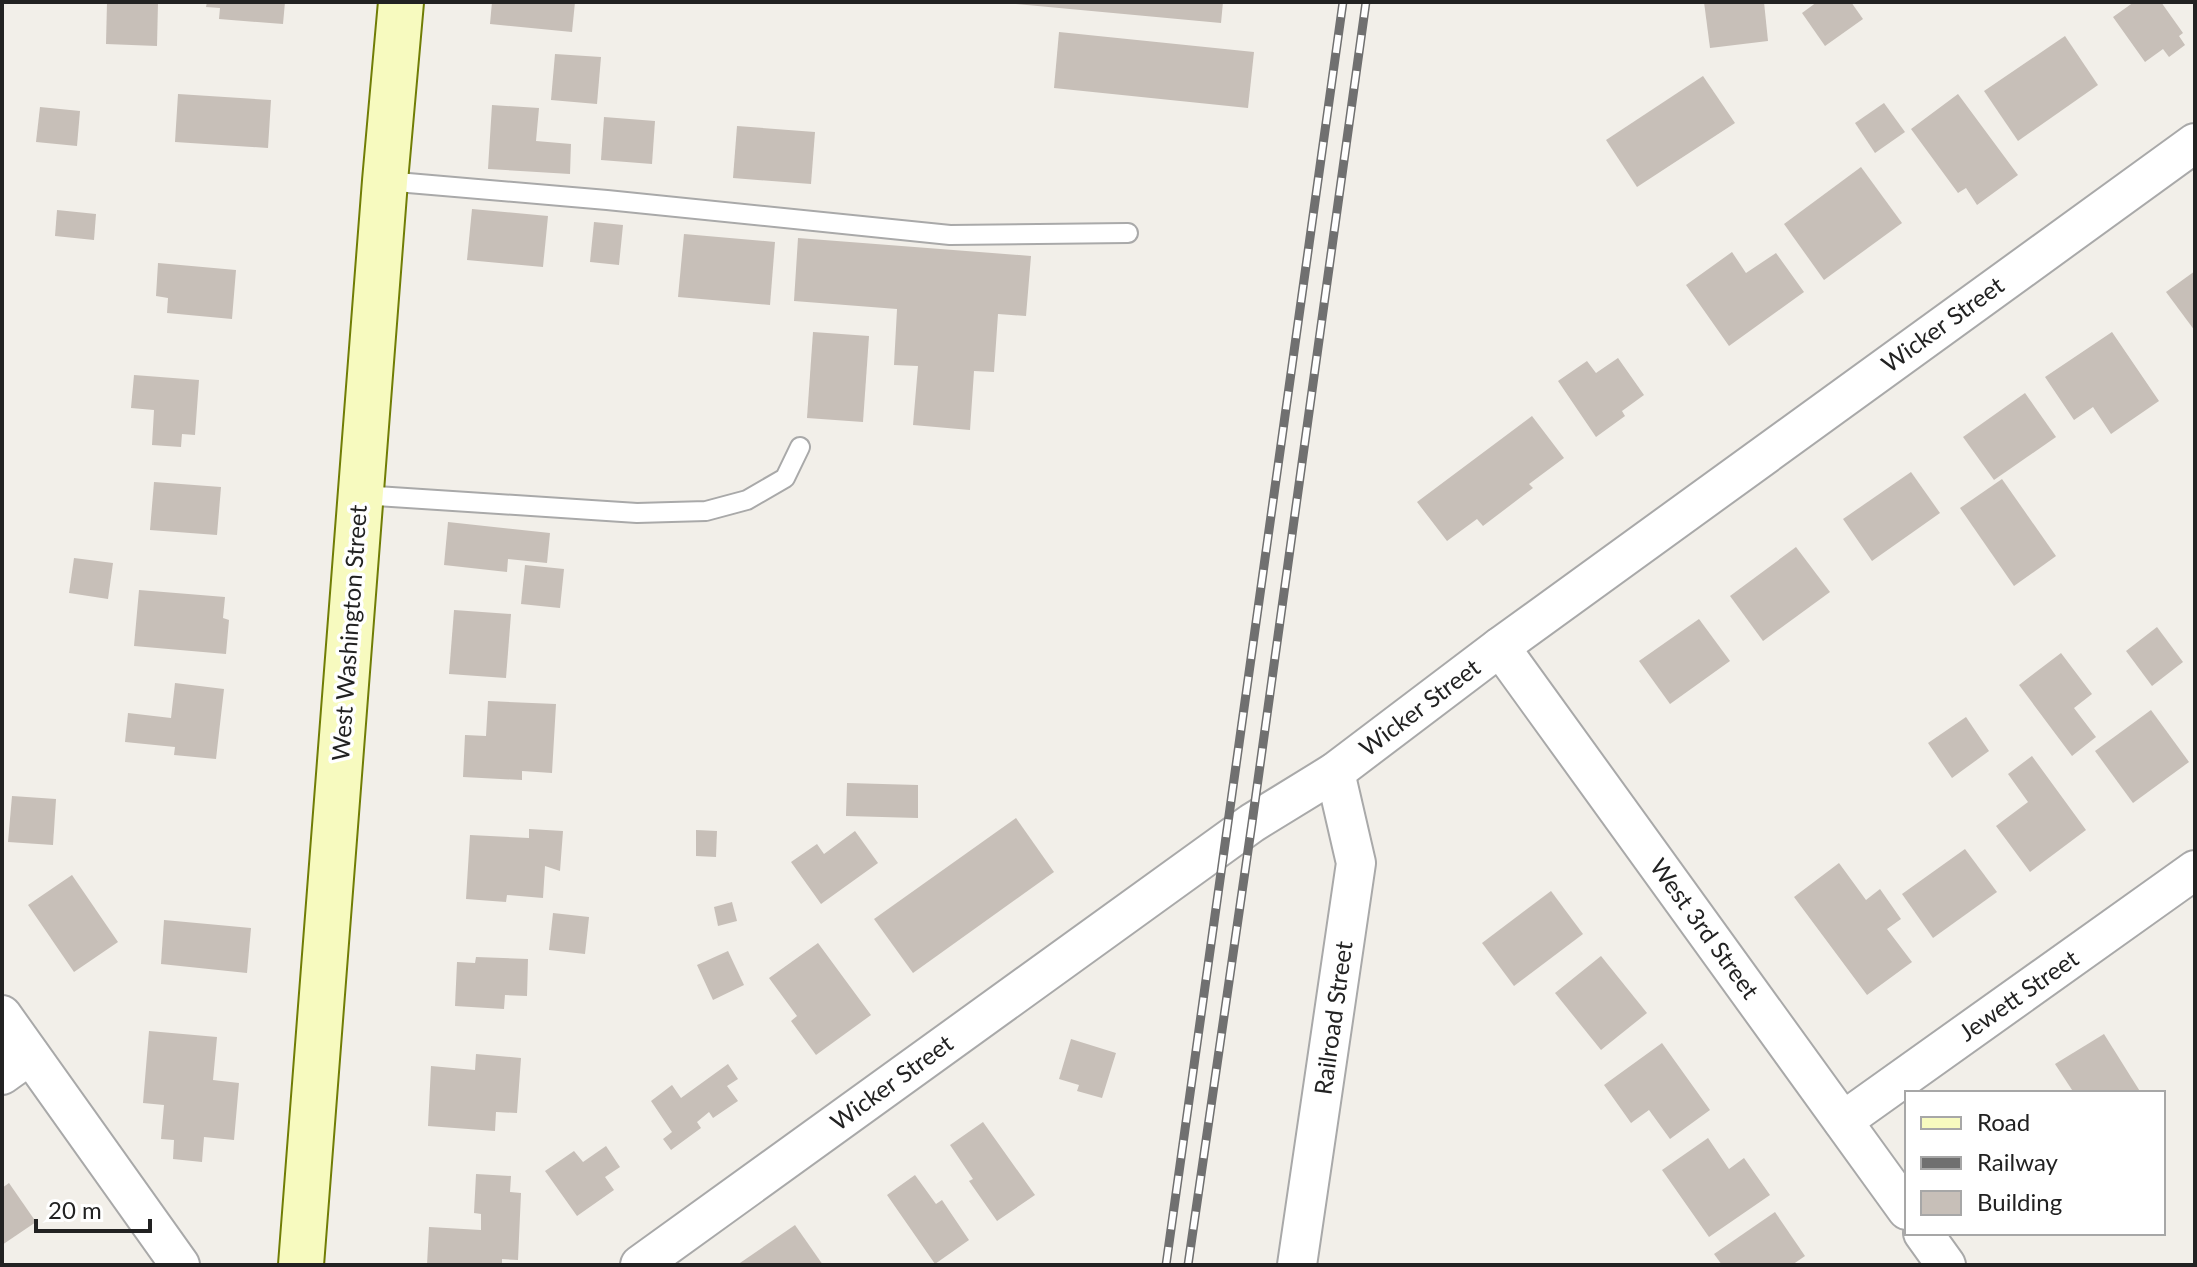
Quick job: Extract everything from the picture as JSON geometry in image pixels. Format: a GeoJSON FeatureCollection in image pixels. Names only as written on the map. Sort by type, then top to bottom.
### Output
{"type":"FeatureCollection","features":[{"type":"Feature","properties":{"kind":"main road","name":"West Washington Street"},"geometry":{"type":"LineString","coordinates":[[301,1265],[401,2]]}},
{"type":"Feature","properties":{"kind":"street","name":"Wicker Street"},"geometry":{"type":"LineString","coordinates":[[640,1265],[1252,823],[1335,772],[1500,647],[2195,143]]}},
{"type":"Feature","properties":{"kind":"street","name":"West 3rd Street"},"geometry":{"type":"LineString","coordinates":[[1500,647],[1905,1207]]}},
{"type":"Feature","properties":{"kind":"street","name":"Railroad Street"},"geometry":{"type":"LineString","coordinates":[[1297,1265],[1356,863],[1335,772]]}},
{"type":"Feature","properties":{"kind":"street","name":"Jewett Street"},"geometry":{"type":"LineString","coordinates":[[1843,1121],[2195,870]]}},
{"type":"Feature","properties":{"kind":"street"},"geometry":{"type":"LineString","coordinates":[[2,1015],[16,1065],[180,1265]]}},
{"type":"Feature","properties":{"kind":"street"},"geometry":{"type":"LineString","coordinates":[[1924,1235],[1946,1265]]}},
{"type":"Feature","properties":{"kind":"lane"},"geometry":{"type":"LineString","coordinates":[[385,181],[950,235],[1128,233]]}},
{"type":"Feature","properties":{"kind":"lane"},"geometry":{"type":"LineString","coordinates":[[361,495],[637,513],[706,511],[747,500],[785,478],[800,447]]}},
{"type":"Feature","properties":{"kind":"building"},"geometry":{"type":"Polygon","coordinates":[[[107,2],[158,2],[157,46],[106,44],[107,2]]]}},
{"type":"Feature","properties":{"kind":"building"},"geometry":{"type":"Polygon","coordinates":[[[207,2],[285,2],[283,24],[219,19],[220,8],[206,7],[207,2]]]}},
{"type":"Feature","properties":{"kind":"building"},"geometry":{"type":"Polygon","coordinates":[[[492,2],[575,2],[572,32],[490,24],[492,2]]]}},
{"type":"Feature","properties":{"kind":"building"},"geometry":{"type":"Polygon","coordinates":[[[1016,2],[1223,2],[1221,23],[1016,2]]]}},
{"type":"Feature","properties":{"kind":"building"},"geometry":{"type":"Polygon","coordinates":[[[1704,2],[1764,2],[1768,41],[1710,48],[1704,2]]]}},
{"type":"Feature","properties":{"kind":"building"},"geometry":{"type":"Polygon","coordinates":[[[1817,2],[1851,2],[1863,19],[1825,46],[1802,13],[1817,2]]]}},
{"type":"Feature","properties":{"kind":"building"},"geometry":{"type":"Polygon","coordinates":[[[2134,2],[2161,2],[2183,33],[2179,36],[2185,45],[2169,57],[2163,49],[2145,62],[2113,17],[2134,2]]]}},
{"type":"Feature","properties":{"kind":"building"},"geometry":{"type":"Polygon","coordinates":[[[1059,32],[1254,52],[1248,108],[1054,88],[1059,32]]]}},
{"type":"Feature","properties":{"kind":"building"},"geometry":{"type":"Polygon","coordinates":[[[2065,36],[2098,85],[2018,141],[1984,91],[2065,36]]]}},
{"type":"Feature","properties":{"kind":"building"},"geometry":{"type":"Polygon","coordinates":[[[555,54],[601,57],[597,104],[551,100],[555,54]]]}},
{"type":"Feature","properties":{"kind":"building"},"geometry":{"type":"Polygon","coordinates":[[[1703,76],[1735,123],[1637,187],[1606,140],[1703,76]]]}},
{"type":"Feature","properties":{"kind":"building"},"geometry":{"type":"Polygon","coordinates":[[[178,94],[271,100],[268,148],[175,142],[178,94]]]}},
{"type":"Feature","properties":{"kind":"building"},"geometry":{"type":"Polygon","coordinates":[[[1958,94],[2018,175],[1977,205],[1966,188],[1958,193],[1911,129],[1958,94]]]}},
{"type":"Feature","properties":{"kind":"building"},"geometry":{"type":"Polygon","coordinates":[[[1884,103],[1905,132],[1875,153],[1855,123],[1884,103]]]}},
{"type":"Feature","properties":{"kind":"building"},"geometry":{"type":"Polygon","coordinates":[[[492,105],[539,108],[536,141],[571,144],[570,174],[488,169],[492,105]]]}},
{"type":"Feature","properties":{"kind":"building"},"geometry":{"type":"Polygon","coordinates":[[[40,107],[80,111],[77,146],[36,142],[40,107]]]}},
{"type":"Feature","properties":{"kind":"building"},"geometry":{"type":"Polygon","coordinates":[[[604,117],[655,121],[652,164],[601,160],[604,117]]]}},
{"type":"Feature","properties":{"kind":"building"},"geometry":{"type":"Polygon","coordinates":[[[737,126],[815,132],[811,184],[733,178],[737,126]]]}},
{"type":"Feature","properties":{"kind":"building"},"geometry":{"type":"Polygon","coordinates":[[[1861,167],[1902,223],[1824,280],[1784,224],[1861,167]]]}},
{"type":"Feature","properties":{"kind":"building"},"geometry":{"type":"Polygon","coordinates":[[[472,209],[548,216],[543,267],[467,260],[472,209]]]}},
{"type":"Feature","properties":{"kind":"building"},"geometry":{"type":"Polygon","coordinates":[[[57,210],[96,214],[94,240],[55,236],[57,210]]]}},
{"type":"Feature","properties":{"kind":"building"},"geometry":{"type":"Polygon","coordinates":[[[594,222],[623,225],[619,265],[590,262],[594,222]]]}},
{"type":"Feature","properties":{"kind":"building"},"geometry":{"type":"Polygon","coordinates":[[[684,234],[775,242],[770,305],[678,297],[684,234]]]}},
{"type":"Feature","properties":{"kind":"building"},"geometry":{"type":"Polygon","coordinates":[[[798,238],[1031,256],[1026,316],[998,314],[994,372],[974,371],[970,430],[913,425],[918,366],[894,365],[897,309],[794,301],[798,238]]]}},
{"type":"Feature","properties":{"kind":"building"},"geometry":{"type":"Polygon","coordinates":[[[1732,252],[1746,273],[1776,253],[1804,292],[1729,346],[1686,285],[1732,252]]]}},
{"type":"Feature","properties":{"kind":"building"},"geometry":{"type":"Polygon","coordinates":[[[158,263],[236,270],[232,319],[167,313],[168,298],[156,296],[158,263]]]}},
{"type":"Feature","properties":{"kind":"building"},"geometry":{"type":"Polygon","coordinates":[[[2195,271],[2195,331],[2166,292],[2195,271]]]}},
{"type":"Feature","properties":{"kind":"building"},"geometry":{"type":"Polygon","coordinates":[[[813,332],[869,336],[863,422],[807,418],[813,332]]]}},
{"type":"Feature","properties":{"kind":"building"},"geometry":{"type":"Polygon","coordinates":[[[2112,332],[2159,401],[2111,434],[2093,407],[2074,420],[2045,377],[2112,332]]]}},
{"type":"Feature","properties":{"kind":"building"},"geometry":{"type":"Polygon","coordinates":[[[1618,358],[1644,395],[1622,411],[1625,416],[1596,437],[1558,381],[1587,361],[1596,373],[1618,358]]]}},
{"type":"Feature","properties":{"kind":"building"},"geometry":{"type":"Polygon","coordinates":[[[134,375],[199,380],[195,435],[182,434],[181,447],[152,445],[154,410],[131,408],[134,375]]]}},
{"type":"Feature","properties":{"kind":"building"},"geometry":{"type":"Polygon","coordinates":[[[2025,393],[2056,437],[1994,480],[1963,437],[2025,393]]]}},
{"type":"Feature","properties":{"kind":"building"},"geometry":{"type":"Polygon","coordinates":[[[1532,416],[1564,458],[1529,484],[1533,488],[1483,526],[1477,519],[1447,541],[1417,502],[1532,416]]]}},
{"type":"Feature","properties":{"kind":"building"},"geometry":{"type":"Polygon","coordinates":[[[1911,472],[1940,513],[1872,561],[1843,519],[1911,472]]]}},
{"type":"Feature","properties":{"kind":"building"},"geometry":{"type":"Polygon","coordinates":[[[2002,479],[2056,556],[2014,586],[1960,508],[2002,479]]]}},
{"type":"Feature","properties":{"kind":"building"},"geometry":{"type":"Polygon","coordinates":[[[154,482],[221,487],[217,535],[150,530],[154,482]]]}},
{"type":"Feature","properties":{"kind":"building"},"geometry":{"type":"Polygon","coordinates":[[[448,522],[550,533],[547,563],[508,559],[507,572],[444,565],[448,522]]]}},
{"type":"Feature","properties":{"kind":"building"},"geometry":{"type":"Polygon","coordinates":[[[1796,547],[1830,592],[1763,641],[1730,596],[1796,547]]]}},
{"type":"Feature","properties":{"kind":"building"},"geometry":{"type":"Polygon","coordinates":[[[74,558],[113,563],[108,599],[69,593],[74,558]]]}},
{"type":"Feature","properties":{"kind":"building"},"geometry":{"type":"Polygon","coordinates":[[[525,565],[564,569],[560,608],[521,604],[525,565]]]}},
{"type":"Feature","properties":{"kind":"building"},"geometry":{"type":"Polygon","coordinates":[[[139,590],[225,597],[223,618],[229,620],[226,654],[134,646],[139,590]]]}},
{"type":"Feature","properties":{"kind":"building"},"geometry":{"type":"Polygon","coordinates":[[[454,610],[511,614],[506,678],[449,674],[454,610]]]}},
{"type":"Feature","properties":{"kind":"building"},"geometry":{"type":"Polygon","coordinates":[[[1699,619],[1730,661],[1670,704],[1639,661],[1699,619]]]}},
{"type":"Feature","properties":{"kind":"building"},"geometry":{"type":"Polygon","coordinates":[[[2157,627],[2183,662],[2152,686],[2126,651],[2157,627]]]}},
{"type":"Feature","properties":{"kind":"building"},"geometry":{"type":"Polygon","coordinates":[[[2061,653],[2092,694],[2074,708],[2096,737],[2072,756],[2019,685],[2061,653]]]}},
{"type":"Feature","properties":{"kind":"building"},"geometry":{"type":"Polygon","coordinates":[[[175,683],[224,689],[216,759],[174,755],[175,747],[125,742],[128,713],[171,718],[175,683]]]}},
{"type":"Feature","properties":{"kind":"building"},"geometry":{"type":"Polygon","coordinates":[[[488,701],[556,704],[552,773],[522,771],[522,780],[463,777],[465,735],[486,736],[488,701]]]}},
{"type":"Feature","properties":{"kind":"building"},"geometry":{"type":"Polygon","coordinates":[[[2151,710],[2189,762],[2133,803],[2095,751],[2151,710]]]}},
{"type":"Feature","properties":{"kind":"building"},"geometry":{"type":"Polygon","coordinates":[[[1966,717],[1989,751],[1952,778],[1928,743],[1966,717]]]}},
{"type":"Feature","properties":{"kind":"building"},"geometry":{"type":"Polygon","coordinates":[[[2032,756],[2086,830],[2030,872],[1996,826],[2028,802],[2008,774],[2032,756]]]}},
{"type":"Feature","properties":{"kind":"building"},"geometry":{"type":"Polygon","coordinates":[[[847,783],[918,785],[918,818],[846,816],[847,783]]]}},
{"type":"Feature","properties":{"kind":"building"},"geometry":{"type":"Polygon","coordinates":[[[12,796],[56,799],[53,845],[8,842],[12,796]]]}},
{"type":"Feature","properties":{"kind":"building"},"geometry":{"type":"Polygon","coordinates":[[[1016,818],[1054,872],[913,973],[874,919],[1016,818]]]}},
{"type":"Feature","properties":{"kind":"building"},"geometry":{"type":"Polygon","coordinates":[[[529,829],[563,831],[560,871],[545,866],[543,898],[507,895],[506,902],[466,899],[470,835],[529,838],[529,829]]]}},
{"type":"Feature","properties":{"kind":"building"},"geometry":{"type":"Polygon","coordinates":[[[696,830],[717,831],[716,857],[696,856],[696,830]]]}},
{"type":"Feature","properties":{"kind":"building"},"geometry":{"type":"Polygon","coordinates":[[[855,831],[878,863],[821,904],[791,862],[817,844],[824,854],[855,831]]]}},
{"type":"Feature","properties":{"kind":"building"},"geometry":{"type":"Polygon","coordinates":[[[1965,849],[1997,892],[1933,938],[1902,894],[1965,849]]]}},
{"type":"Feature","properties":{"kind":"building"},"geometry":{"type":"Polygon","coordinates":[[[1839,863],[1866,900],[1880,889],[1901,919],[1887,929],[1912,962],[1867,995],[1794,897],[1839,863]]]}},
{"type":"Feature","properties":{"kind":"building"},"geometry":{"type":"Polygon","coordinates":[[[72,875],[118,942],[74,972],[28,905],[72,875]]]}},
{"type":"Feature","properties":{"kind":"building"},"geometry":{"type":"Polygon","coordinates":[[[1551,891],[1583,934],[1514,986],[1482,943],[1551,891]]]}},
{"type":"Feature","properties":{"kind":"building"},"geometry":{"type":"Polygon","coordinates":[[[732,902],[737,921],[718,926],[714,907],[732,902]]]}},
{"type":"Feature","properties":{"kind":"building"},"geometry":{"type":"Polygon","coordinates":[[[553,913],[589,917],[585,954],[549,950],[553,913]]]}},
{"type":"Feature","properties":{"kind":"building"},"geometry":{"type":"Polygon","coordinates":[[[164,920],[251,928],[247,973],[161,964],[164,920]]]}},
{"type":"Feature","properties":{"kind":"building"},"geometry":{"type":"Polygon","coordinates":[[[818,943],[871,1015],[816,1055],[791,1021],[797,1016],[769,978],[818,943]]]}},
{"type":"Feature","properties":{"kind":"building"},"geometry":{"type":"Polygon","coordinates":[[[728,951],[744,985],[713,1000],[697,965],[728,951]]]}},
{"type":"Feature","properties":{"kind":"building"},"geometry":{"type":"Polygon","coordinates":[[[1601,956],[1647,1013],[1601,1050],[1555,993],[1601,956]]]}},
{"type":"Feature","properties":{"kind":"building"},"geometry":{"type":"Polygon","coordinates":[[[476,957],[528,959],[527,996],[505,995],[504,1009],[455,1006],[457,962],[475,963],[476,957]]]}},
{"type":"Feature","properties":{"kind":"building"},"geometry":{"type":"Polygon","coordinates":[[[149,1031],[217,1037],[213,1080],[239,1083],[234,1140],[204,1137],[202,1162],[173,1159],[174,1140],[161,1139],[164,1105],[143,1103],[149,1031]]]}},
{"type":"Feature","properties":{"kind":"building"},"geometry":{"type":"Polygon","coordinates":[[[2104,1034],[2140,1091],[2073,1091],[2055,1064],[2104,1034]]]}},
{"type":"Feature","properties":{"kind":"building"},"geometry":{"type":"Polygon","coordinates":[[[1071,1039],[1116,1053],[1102,1098],[1077,1091],[1079,1085],[1059,1079],[1071,1039]]]}},
{"type":"Feature","properties":{"kind":"building"},"geometry":{"type":"Polygon","coordinates":[[[1662,1043],[1710,1110],[1670,1139],[1649,1110],[1631,1123],[1604,1085],[1662,1043]]]}},
{"type":"Feature","properties":{"kind":"building"},"geometry":{"type":"Polygon","coordinates":[[[476,1054],[521,1058],[517,1113],[496,1112],[495,1131],[428,1126],[431,1066],[475,1070],[476,1054]]]}},
{"type":"Feature","properties":{"kind":"building"},"geometry":{"type":"Polygon","coordinates":[[[728,1064],[738,1079],[727,1086],[738,1101],[713,1118],[709,1112],[697,1122],[701,1128],[671,1150],[663,1139],[672,1132],[651,1101],[672,1085],[681,1098],[728,1064]]]}},
{"type":"Feature","properties":{"kind":"building"},"geometry":{"type":"Polygon","coordinates":[[[983,1122],[1035,1195],[997,1221],[969,1181],[973,1179],[950,1145],[983,1122]]]}},
{"type":"Feature","properties":{"kind":"building"},"geometry":{"type":"Polygon","coordinates":[[[1708,1138],[1729,1169],[1744,1158],[1770,1195],[1709,1237],[1662,1170],[1708,1138]]]}},
{"type":"Feature","properties":{"kind":"building"},"geometry":{"type":"Polygon","coordinates":[[[606,1146],[620,1167],[605,1177],[614,1190],[577,1216],[545,1171],[574,1151],[583,1162],[606,1146]]]}},
{"type":"Feature","properties":{"kind":"building"},"geometry":{"type":"Polygon","coordinates":[[[476,1174],[511,1176],[510,1192],[521,1193],[518,1260],[502,1259],[502,1265],[427,1265],[429,1227],[481,1230],[481,1214],[474,1213],[476,1174]]]}},
{"type":"Feature","properties":{"kind":"building"},"geometry":{"type":"Polygon","coordinates":[[[915,1175],[936,1204],[942,1200],[969,1240],[935,1264],[887,1195],[915,1175]]]}},
{"type":"Feature","properties":{"kind":"building"},"geometry":{"type":"Polygon","coordinates":[[[9,1183],[36,1222],[2,1245],[2,1188],[9,1183]]]}},
{"type":"Feature","properties":{"kind":"building"},"geometry":{"type":"Polygon","coordinates":[[[1775,1212],[1805,1256],[1792,1265],[1722,1265],[1714,1254],[1775,1212]]]}},
{"type":"Feature","properties":{"kind":"building"},"geometry":{"type":"Polygon","coordinates":[[[795,1225],[823,1265],[737,1265],[795,1225]]]}},
{"type":"Feature","properties":{"kind":"railway"},"geometry":{"type":"LineString","coordinates":[[1166,1265],[1343,2]]}},
{"type":"Feature","properties":{"kind":"railway"},"geometry":{"type":"LineString","coordinates":[[1188,1265],[1366,2]]}}]}
